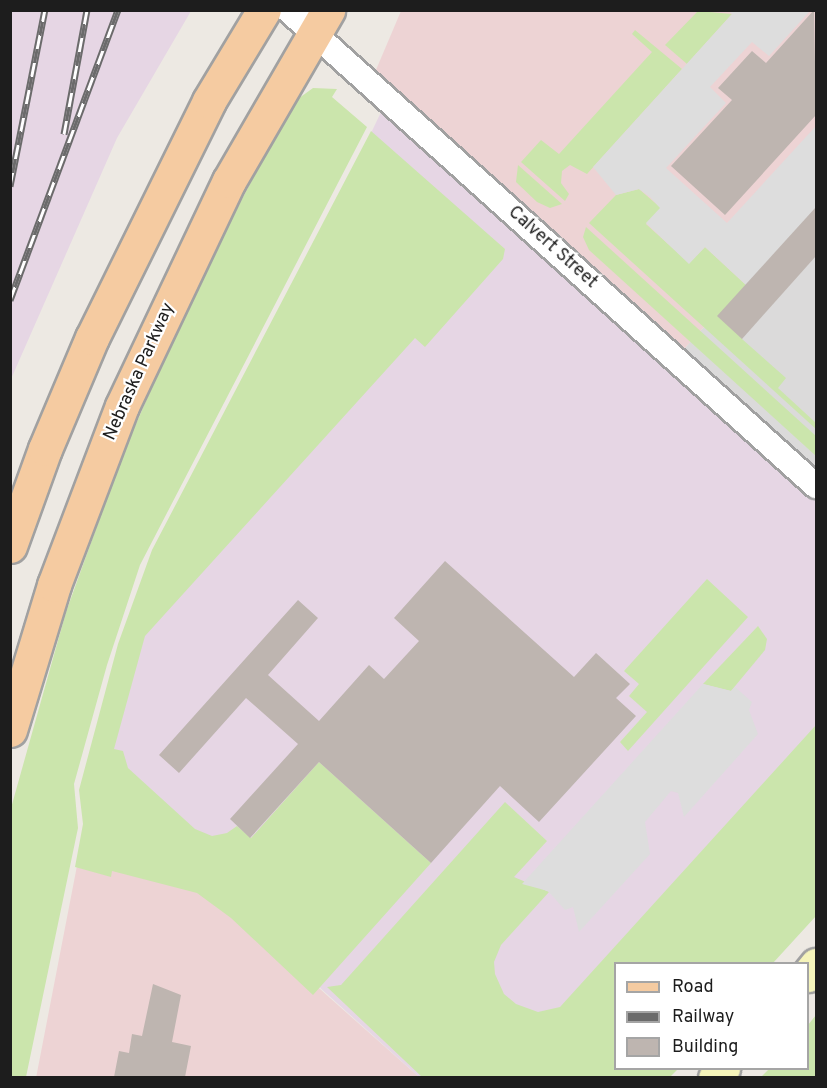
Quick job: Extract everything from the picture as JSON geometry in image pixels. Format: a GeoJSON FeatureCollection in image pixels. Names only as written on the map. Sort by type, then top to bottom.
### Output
{"type":"FeatureCollection","features":[{"type":"Feature","properties":{"kind":"main road"},"geometry":{"type":"LineString","coordinates":[[10,546],[45,449],[92,338],[209,101],[264,10]]}},
{"type":"Feature","properties":{"kind":"main road","name":"Nebraska Parkway"},"geometry":{"type":"LineString","coordinates":[[10,730],[57,575],[122,406],[229,181],[321,22]]}},
{"type":"Feature","properties":{"kind":"street","name":"Calvert Street"},"geometry":{"type":"LineString","coordinates":[[288,10],[321,22],[816,486]]}},
{"type":"Feature","properties":{"kind":"shaded area"},"geometry":{"type":"Polygon","coordinates":[[[11,10],[191,11],[117,138],[11,379],[11,10]]]}},
{"type":"Feature","properties":{"kind":"shaded area"},"geometry":{"type":"Polygon","coordinates":[[[401,11],[816,11],[816,203],[675,359],[370,84],[401,11]]]}},
{"type":"Feature","properties":{"kind":"shaded area"},"geometry":{"type":"Polygon","coordinates":[[[729,11],[810,11],[769,56],[752,42],[710,87],[726,103],[666,168],[727,223],[816,126],[816,207],[746,285],[705,247],[689,264],[646,223],[660,208],[650,197],[639,189],[616,195],[593,167],[732,14],[729,11]]]}},
{"type":"Feature","properties":{"kind":"shaded area"},"geometry":{"type":"Polygon","coordinates":[[[383,108],[816,486],[816,825],[619,962],[614,962],[614,969],[571,1077],[419,1077],[93,783],[118,661],[383,108]]]}},
{"type":"Feature","properties":{"kind":"shaded area"},"geometry":{"type":"Polygon","coordinates":[[[816,203],[816,486],[675,359],[816,203]]]}},
{"type":"Feature","properties":{"kind":"shaded area"},"geometry":{"type":"Polygon","coordinates":[[[703,684],[731,691],[735,687],[752,702],[749,710],[758,734],[684,817],[678,793],[671,791],[645,822],[650,854],[579,932],[573,907],[565,910],[548,891],[522,884],[703,684]]]}},
{"type":"Feature","properties":{"kind":"shaded area"},"geometry":{"type":"Polygon","coordinates":[[[93,783],[330,998],[419,1077],[36,1078],[93,783]]]}},
{"type":"Feature","properties":{"kind":"green space"},"geometry":{"type":"Polygon","coordinates":[[[698,11],[732,14],[687,64],[665,45],[698,11]]]}},
{"type":"Feature","properties":{"kind":"green space"},"geometry":{"type":"Polygon","coordinates":[[[635,30],[682,69],[587,174],[570,165],[562,171],[561,183],[569,194],[565,201],[521,162],[541,140],[559,154],[652,52],[632,34],[635,30]]]}},
{"type":"Feature","properties":{"kind":"green space"},"geometry":{"type":"Polygon","coordinates":[[[313,88],[337,89],[332,97],[367,127],[140,565],[107,665],[74,784],[78,828],[26,1077],[11,1078],[11,808],[66,612],[124,451],[197,285],[285,117],[295,101],[313,88]]]}},
{"type":"Feature","properties":{"kind":"green space"},"geometry":{"type":"Polygon","coordinates":[[[371,131],[505,249],[503,259],[425,347],[415,338],[145,636],[114,749],[123,751],[128,768],[195,829],[212,836],[227,833],[237,826],[251,838],[319,762],[431,863],[313,995],[231,918],[197,893],[112,871],[111,877],[75,867],[83,824],[79,790],[118,644],[152,550],[371,131]]]}},
{"type":"Feature","properties":{"kind":"green space"},"geometry":{"type":"Polygon","coordinates":[[[518,165],[562,204],[550,208],[537,202],[516,182],[518,165]]]}},
{"type":"Feature","properties":{"kind":"green space"},"geometry":{"type":"Polygon","coordinates":[[[639,189],[661,208],[646,224],[689,263],[705,247],[746,285],[742,339],[786,378],[778,388],[816,423],[816,429],[589,223],[616,195],[639,189]]]}},
{"type":"Feature","properties":{"kind":"green space"},"geometry":{"type":"Polygon","coordinates":[[[586,227],[816,436],[816,456],[589,250],[583,237],[586,227]]]}},
{"type":"Feature","properties":{"kind":"green space"},"geometry":{"type":"Polygon","coordinates":[[[707,579],[748,617],[628,751],[620,742],[647,712],[629,696],[639,684],[624,671],[707,579]]]}},
{"type":"Feature","properties":{"kind":"green space"},"geometry":{"type":"Polygon","coordinates":[[[758,626],[767,639],[765,650],[731,691],[703,684],[758,626]]]}},
{"type":"Feature","properties":{"kind":"green space"},"geometry":{"type":"Polygon","coordinates":[[[816,725],[816,916],[774,962],[614,962],[614,1070],[677,1070],[670,1077],[422,1077],[327,987],[341,985],[505,802],[547,841],[514,877],[549,892],[501,945],[494,962],[495,974],[504,994],[516,1004],[538,1012],[560,1007],[816,725]]]}},
{"type":"Feature","properties":{"kind":"green space"},"geometry":{"type":"Polygon","coordinates":[[[816,1015],[816,1077],[761,1077],[768,1070],[809,1070],[809,1024],[816,1015]]]}},
{"type":"Feature","properties":{"kind":"building"},"geometry":{"type":"Polygon","coordinates":[[[814,10],[816,115],[725,215],[671,166],[732,100],[718,88],[752,51],[766,63],[814,10]]]}},
{"type":"Feature","properties":{"kind":"building"},"geometry":{"type":"Polygon","coordinates":[[[816,207],[816,256],[742,339],[717,316],[816,207]]]}},
{"type":"Feature","properties":{"kind":"building"},"geometry":{"type":"Polygon","coordinates":[[[445,561],[574,677],[596,653],[630,684],[616,698],[636,716],[539,822],[500,786],[431,863],[319,762],[250,838],[230,819],[298,744],[246,698],[179,773],[159,755],[298,600],[318,618],[268,675],[319,721],[369,665],[384,679],[419,641],[394,618],[445,561]]]}},
{"type":"Feature","properties":{"kind":"building"},"geometry":{"type":"Polygon","coordinates":[[[153,984],[181,995],[172,1042],[191,1046],[185,1077],[114,1077],[119,1051],[129,1053],[132,1034],[142,1036],[153,984]]]}},
{"type":"Feature","properties":{"kind":"railway"},"geometry":{"type":"LineString","coordinates":[[10,186],[45,10]]}},
{"type":"Feature","properties":{"kind":"railway"},"geometry":{"type":"LineString","coordinates":[[64,134],[87,10]]}},
{"type":"Feature","properties":{"kind":"railway"},"geometry":{"type":"LineString","coordinates":[[10,300],[118,10]]}}]}
